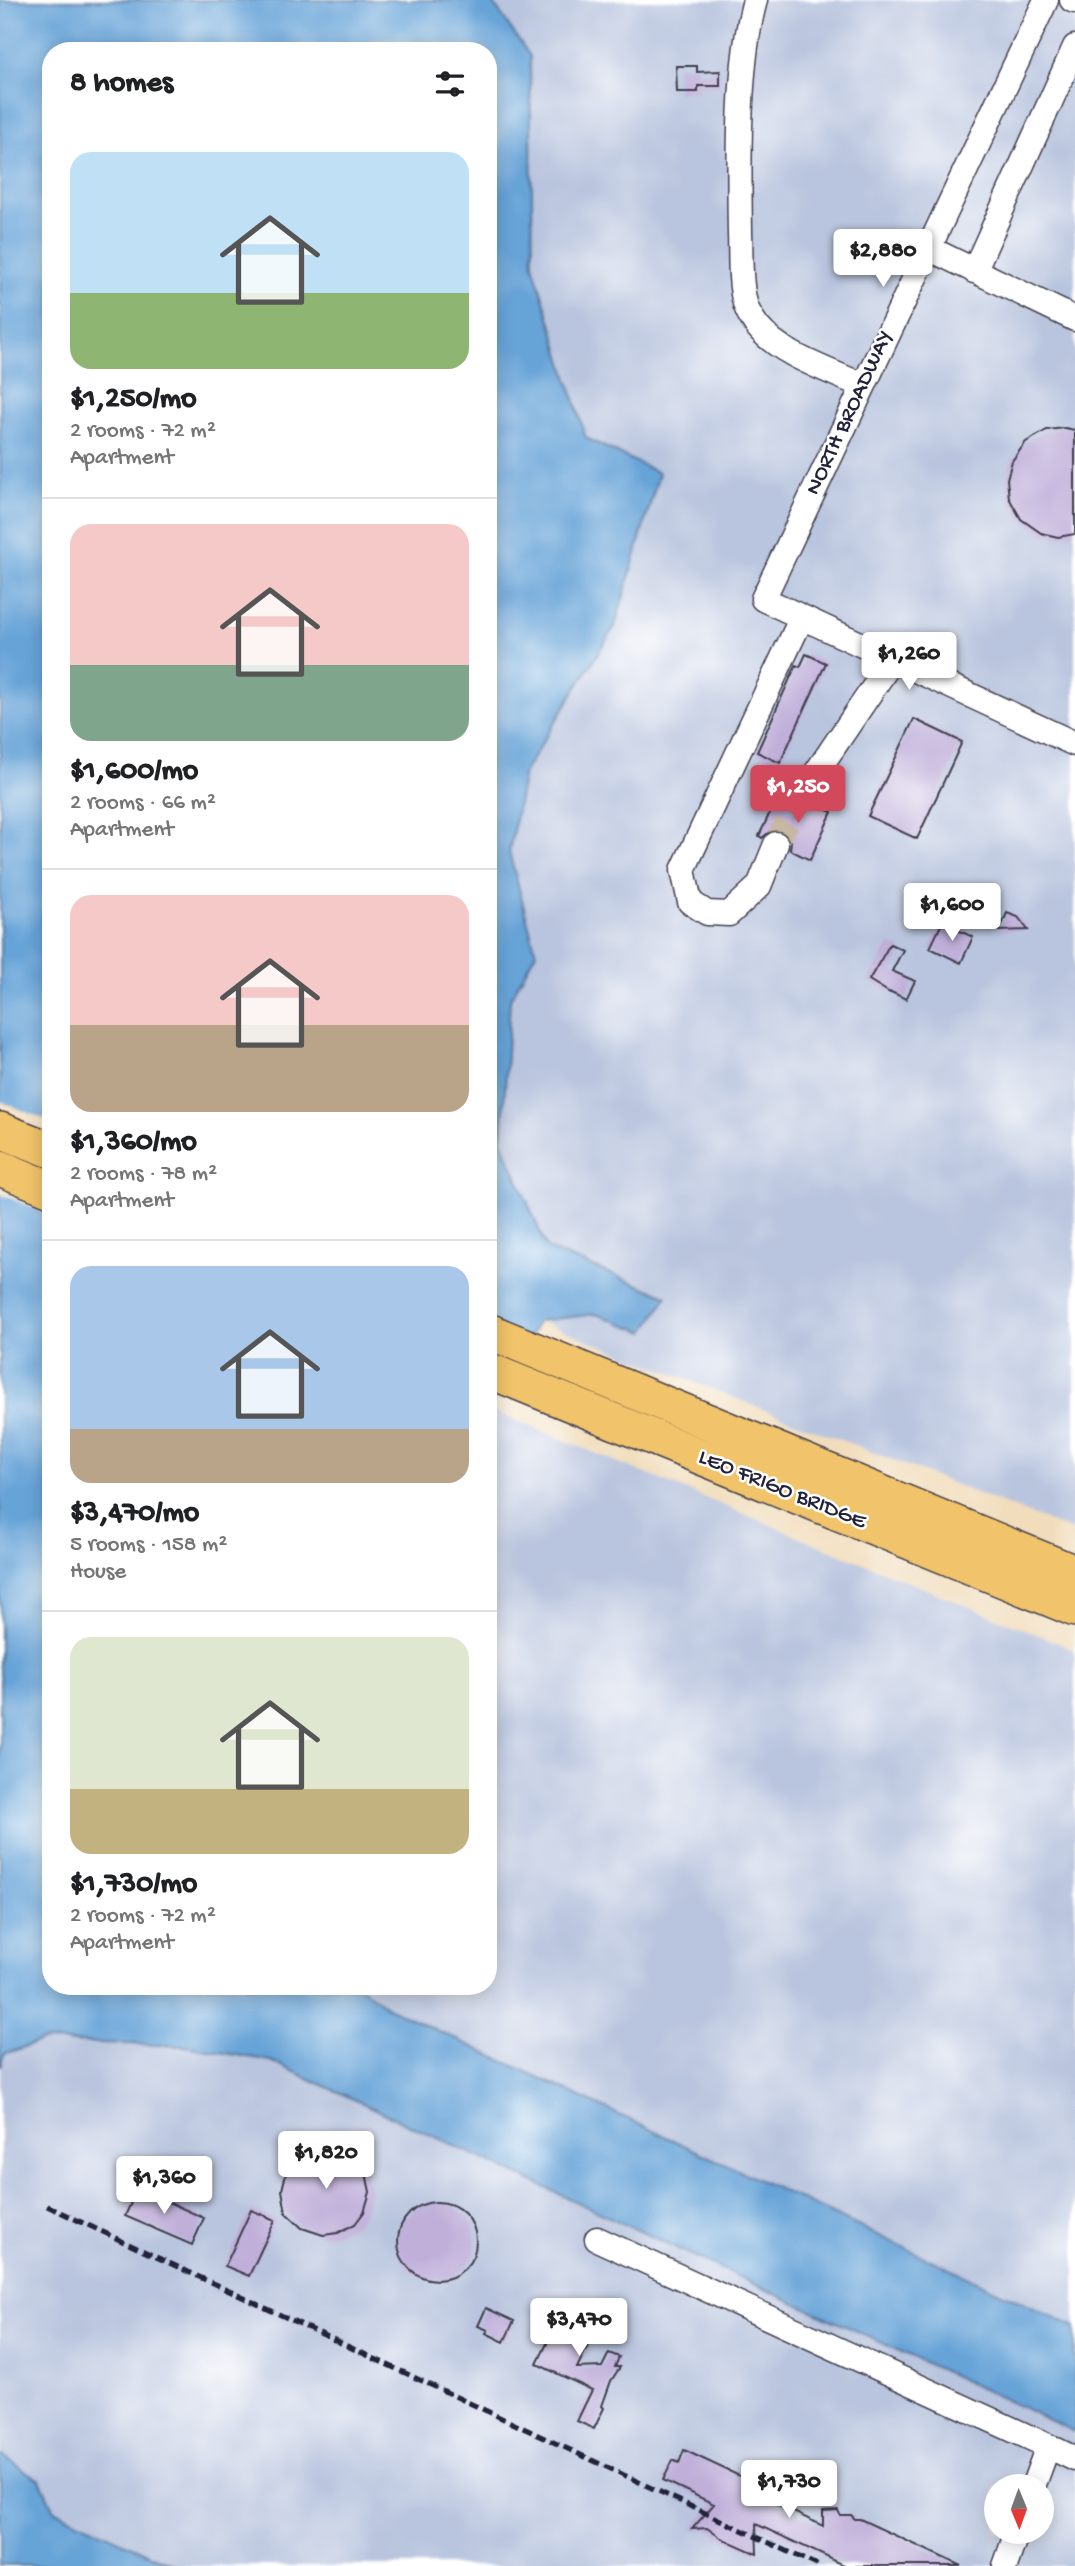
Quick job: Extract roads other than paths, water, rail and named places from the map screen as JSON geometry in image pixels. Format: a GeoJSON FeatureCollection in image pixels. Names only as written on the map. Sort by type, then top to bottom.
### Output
{"type":"FeatureCollection","features":[{"type":"Feature","properties":{"kind":"highway"},"geometry":{"type":"LineString","coordinates":[[0,1130],[42,1146]]}},
{"type":"Feature","properties":{"kind":"highway"},"geometry":{"type":"LineString","coordinates":[[0,1168],[42,1185]]}},
{"type":"Feature","properties":{"kind":"highway"},"geometry":{"type":"LineString","coordinates":[[497,1335],[1075,1573]]}},
{"type":"Feature","properties":{"kind":"highway","name":"LEO FRIGO BRIDGE"},"geometry":{"type":"LineString","coordinates":[[497,1374],[1075,1609]]}},
{"type":"Feature","properties":{"kind":"street"},"geometry":{"type":"LineString","coordinates":[[755,0],[749,23],[742,101],[740,208],[741,275],[745,305],[757,326],[779,347],[863,386]]}},
{"type":"Feature","properties":{"kind":"street","name":"NORTH BROADWAY"},"geometry":{"type":"LineString","coordinates":[[802,617],[763,599],[1046,0]]}},
{"type":"Feature","properties":{"kind":"street"},"geometry":{"type":"LineString","coordinates":[[974,271],[1075,47]]}},
{"type":"Feature","properties":{"kind":"street"},"geometry":{"type":"LineString","coordinates":[[928,248],[1075,319]]}},
{"type":"Feature","properties":{"kind":"street"},"geometry":{"type":"LineString","coordinates":[[776,844],[759,886],[729,914],[707,913],[690,902],[683,870],[802,617],[1075,744]]}},
{"type":"Feature","properties":{"kind":"street"},"geometry":{"type":"LineString","coordinates":[[799,798],[893,659]]}},
{"type":"Feature","properties":{"kind":"street"},"geometry":{"type":"LineString","coordinates":[[597,2239],[1075,2459]]}},
{"type":"Feature","properties":{"kind":"street"},"geometry":{"type":"LineString","coordinates":[[1038,2474],[1048,2446]]}},
{"type":"Feature","properties":{"kind":"street"},"geometry":{"type":"LineString","coordinates":[[1005,2566],[1013,2544]]}},
{"type":"Feature","properties":{"kind":"water"},"geometry":{"type":"Polygon","coordinates":[[[0,0],[491,0],[530,56],[533,264],[586,438],[659,473],[615,626],[524,772],[509,852],[536,952],[510,999],[502,1141],[547,1249],[667,1296],[645,1332],[596,1314],[539,1321],[497,1392],[497,42],[42,42],[42,1995],[371,1995],[387,2007],[1075,2327],[1075,2432],[271,2061],[185,2046],[42,2041],[4,2054],[0,2066],[0,0]]]}},
{"type":"Feature","properties":{"kind":"water"},"geometry":{"type":"Polygon","coordinates":[[[0,2455],[40,2480],[54,2510],[176,2566],[0,2566],[0,2455]]]}},
{"type":"Feature","properties":{"kind":"tunnel"},"geometry":{"type":"LineString","coordinates":[[776,844],[799,798]]}},
{"type":"Feature","properties":{"kind":"railway"},"geometry":{"type":"LineString","coordinates":[[47,2206],[819,2566]]}}]}
